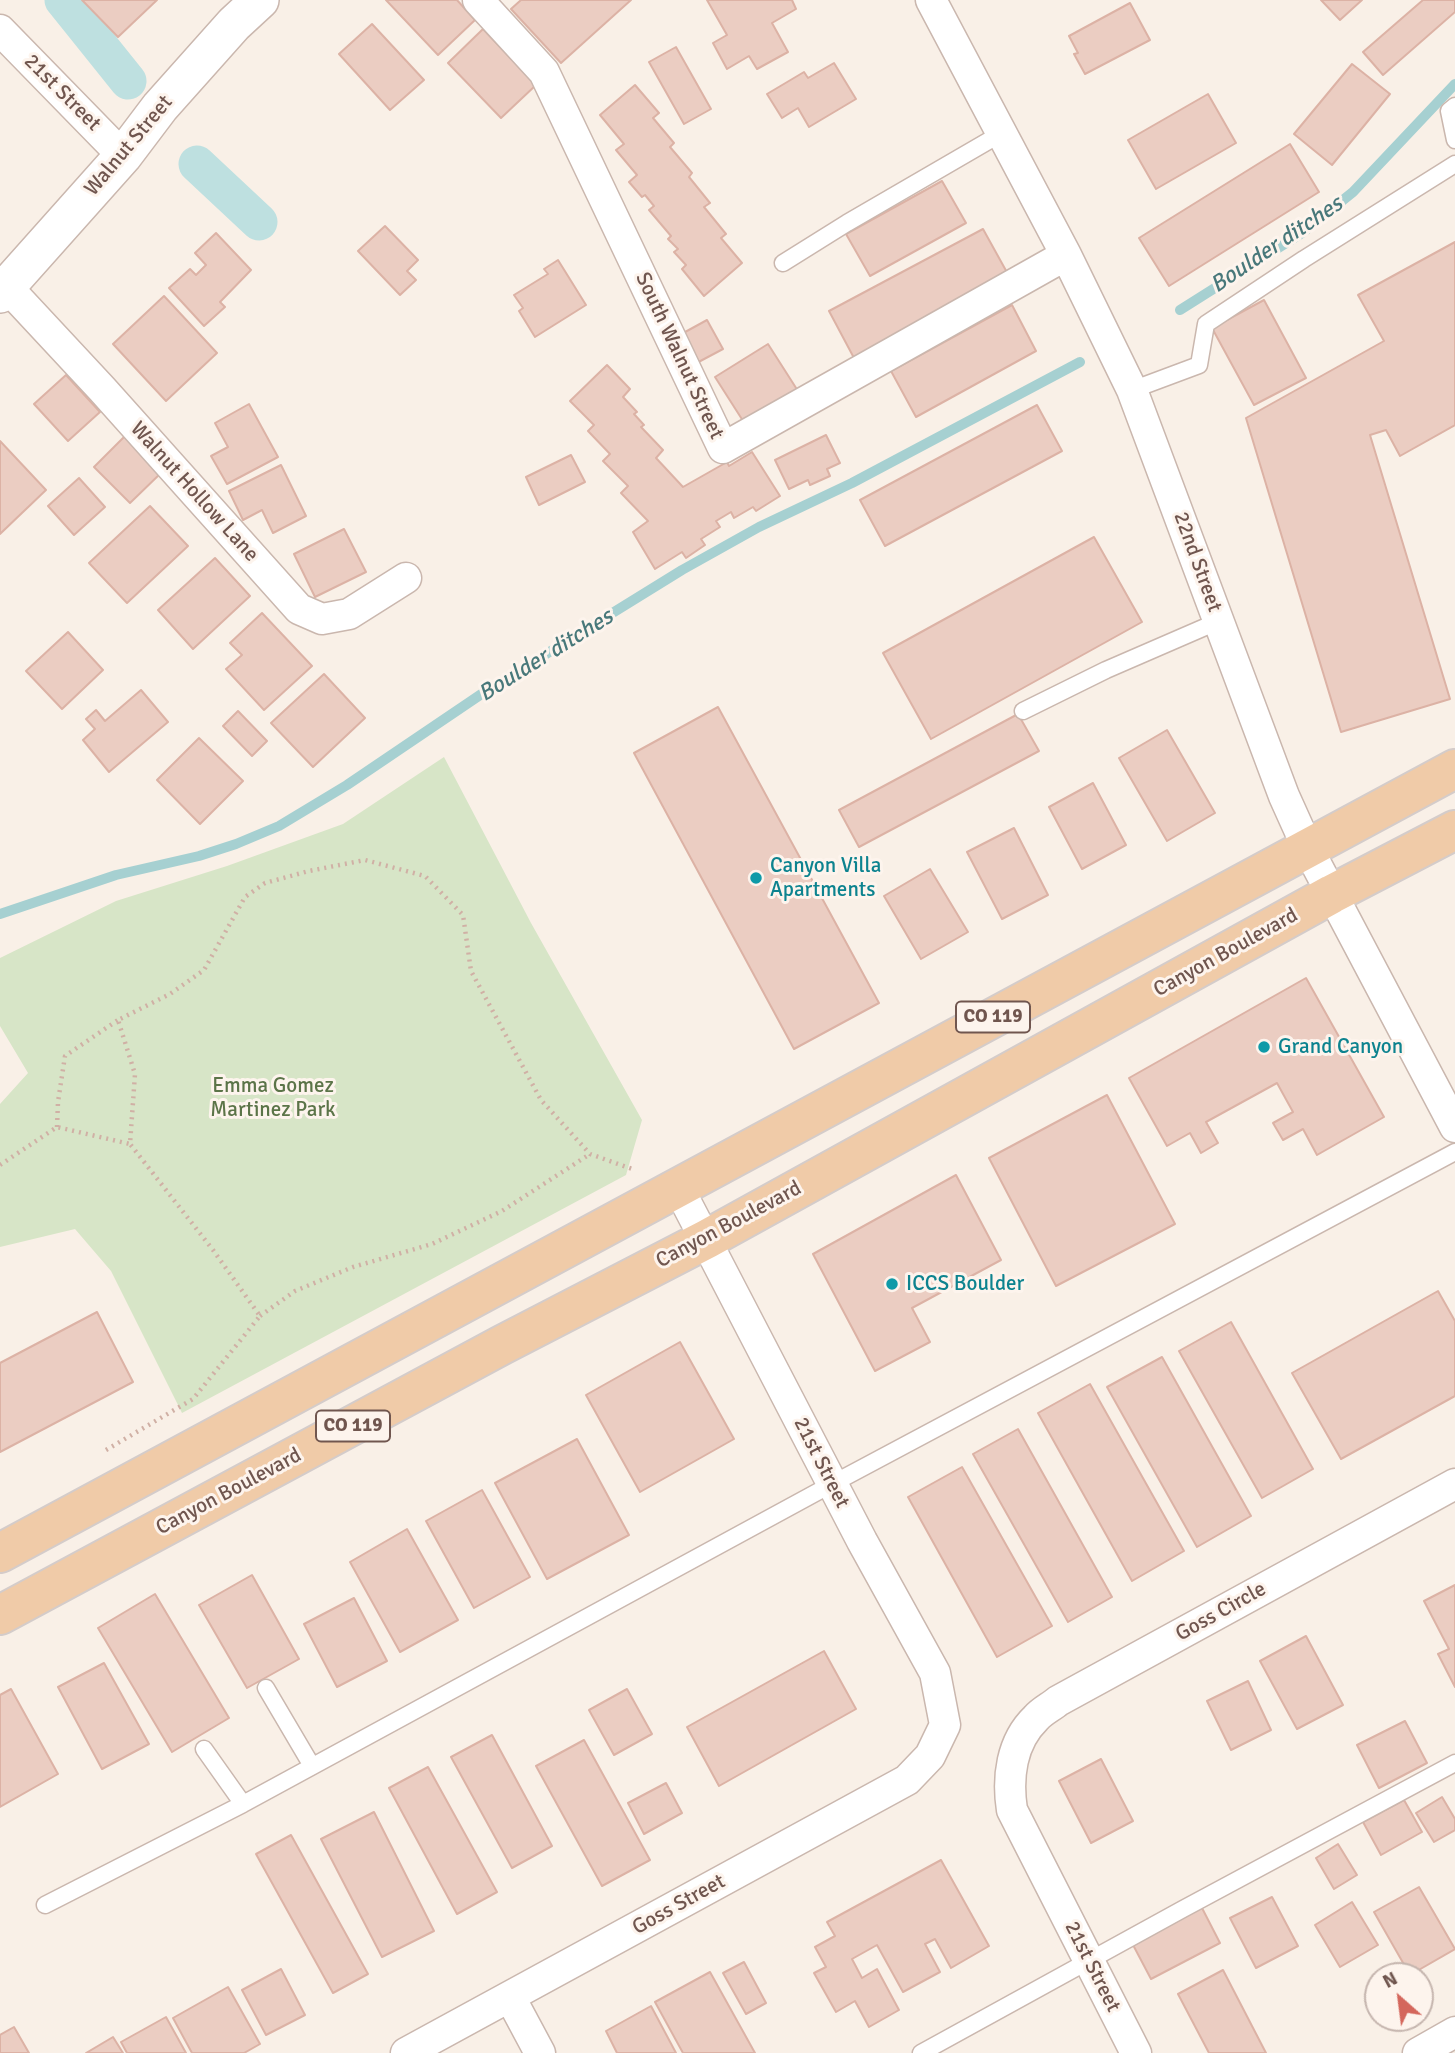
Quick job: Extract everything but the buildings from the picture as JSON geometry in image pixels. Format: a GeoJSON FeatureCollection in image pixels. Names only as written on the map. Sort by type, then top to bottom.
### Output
{"type":"FeatureCollection","features":[{"type":"Feature","properties":{"kind":"main road","name":"CO 119"},"geometry":{"type":"LineString","coordinates":[[0,1553],[1455,769]]}},
{"type":"Feature","properties":{"kind":"main road","name":"Canyon Boulevard"},"geometry":{"type":"LineString","coordinates":[[0,1615],[707,1238],[1332,894],[1455,830]]}},
{"type":"Feature","properties":{"kind":"street","name":"Walnut Street"},"geometry":{"type":"LineString","coordinates":[[4,291],[123,156],[160,107],[234,24],[260,0]]}},
{"type":"Feature","properties":{"kind":"street","name":"South Walnut Street"},"geometry":{"type":"LineString","coordinates":[[478,0],[544,72],[723,448],[1066,255]]}},
{"type":"Feature","properties":{"kind":"street","name":"22nd Street"},"geometry":{"type":"LineString","coordinates":[[931,0],[1066,255],[1132,390],[1284,796],[1307,847],[1455,1127]]}},
{"type":"Feature","properties":{"kind":"street","name":"21st Street"},"geometry":{"type":"LineString","coordinates":[[0,30],[123,156]]}},
{"type":"Feature","properties":{"kind":"street","name":"Walnut Hollow Lane"},"geometry":{"type":"LineString","coordinates":[[4,291],[111,398],[299,609],[322,619],[349,614],[406,578]]}},
{"type":"Feature","properties":{"kind":"street","name":"21st Street"},"geometry":{"type":"LineString","coordinates":[[678,1187],[707,1238],[832,1485],[935,1673],[945,1725],[938,1742]]}},
{"type":"Feature","properties":{"kind":"street","name":"Goss Circle"},"geometry":{"type":"LineString","coordinates":[[1013,1764],[1016,1745],[1035,1718],[1058,1701],[1455,1485]]}},
{"type":"Feature","properties":{"kind":"street","name":"Goss Street"},"geometry":{"type":"LineString","coordinates":[[406,2053],[907,1780],[930,1756],[938,1742]]}},
{"type":"Feature","properties":{"kind":"street","name":"21st Street"},"geometry":{"type":"LineString","coordinates":[[1013,1764],[1008,1786],[1012,1810],[1136,2053]]}},
{"type":"Feature","properties":{"kind":"street"},"geometry":{"type":"LineString","coordinates":[[510,1997],[540,2053]]}},
{"type":"Feature","properties":{"kind":"street"},"geometry":{"type":"LineString","coordinates":[[1418,2053],[1455,2032]]}},
{"type":"Feature","properties":{"kind":"lane"},"geometry":{"type":"LineString","coordinates":[[1455,106],[1449,111],[1455,140]]}},
{"type":"Feature","properties":{"kind":"lane"},"geometry":{"type":"LineString","coordinates":[[783,263],[1002,133]]}},
{"type":"Feature","properties":{"kind":"lane"},"geometry":{"type":"LineString","coordinates":[[1132,390],[1199,365],[1206,324],[1455,164]]}},
{"type":"Feature","properties":{"kind":"lane"},"geometry":{"type":"LineString","coordinates":[[1023,711],[1106,670],[1219,621]]}},
{"type":"Feature","properties":{"kind":"lane"},"geometry":{"type":"LineString","coordinates":[[45,1905],[243,1804],[1455,1152]]}},
{"type":"Feature","properties":{"kind":"lane"},"geometry":{"type":"LineString","coordinates":[[267,1688],[312,1766]]}},
{"type":"Feature","properties":{"kind":"lane"},"geometry":{"type":"LineString","coordinates":[[204,1749],[243,1804]]}},
{"type":"Feature","properties":{"kind":"lane"},"geometry":{"type":"LineString","coordinates":[[921,2053],[1455,1763]]}},
{"type":"Feature","properties":{"kind":"path"},"geometry":{"type":"LineString","coordinates":[[57,1127],[65,1056],[118,1020],[170,994],[204,970],[245,897],[265,883],[365,860],[425,876],[463,915],[471,971],[541,1100],[590,1154],[678,1187]]}},
{"type":"Feature","properties":{"kind":"path"},"geometry":{"type":"LineString","coordinates":[[118,1020],[135,1073],[130,1144]]}},
{"type":"Feature","properties":{"kind":"path"},"geometry":{"type":"LineString","coordinates":[[0,1165],[57,1127],[130,1144],[213,1250],[260,1316]]}},
{"type":"Feature","properties":{"kind":"path"},"geometry":{"type":"LineString","coordinates":[[96,1456],[192,1399],[260,1316],[295,1291],[353,1267],[432,1244],[502,1211],[590,1154]]}},
{"type":"Feature","properties":{"kind":"green space","name":"Emma Gomez Martinez Park"},"geometry":{"type":"Polygon","coordinates":[[[444,757],[531,923],[642,1120],[626,1175],[182,1413],[111,1271],[75,1229],[0,1247],[0,1104],[28,1073],[0,1026],[0,958],[116,901],[227,866],[343,824],[444,757]]]}},
{"type":"Feature","properties":{"kind":"waterway"},"geometry":{"type":"LineString","coordinates":[[63,0],[128,81]]}},
{"type":"Feature","properties":{"kind":"waterway","name":"Boulder ditches"},"geometry":{"type":"LineString","coordinates":[[1180,310],[1302,233],[1353,192],[1455,84]]}},
{"type":"Feature","properties":{"kind":"waterway"},"geometry":{"type":"LineString","coordinates":[[197,164],[259,222]]}},
{"type":"Feature","properties":{"kind":"waterway","name":"Boulder ditches"},"geometry":{"type":"LineString","coordinates":[[0,914],[116,875],[199,856],[279,826],[347,785],[483,693],[682,570],[759,527],[852,483],[1080,362]]}},
{"type":"Feature","properties":{"kind":"place","name":"Canyon Villa Apartments"},"geometry":{"type":"Point","coordinates":[756,878]}},
{"type":"Feature","properties":{"kind":"place","name":"Grand Canyon"},"geometry":{"type":"Point","coordinates":[1264,1047]}},
{"type":"Feature","properties":{"kind":"place","name":"ICCS Boulder"},"geometry":{"type":"Point","coordinates":[892,1284]}}]}
